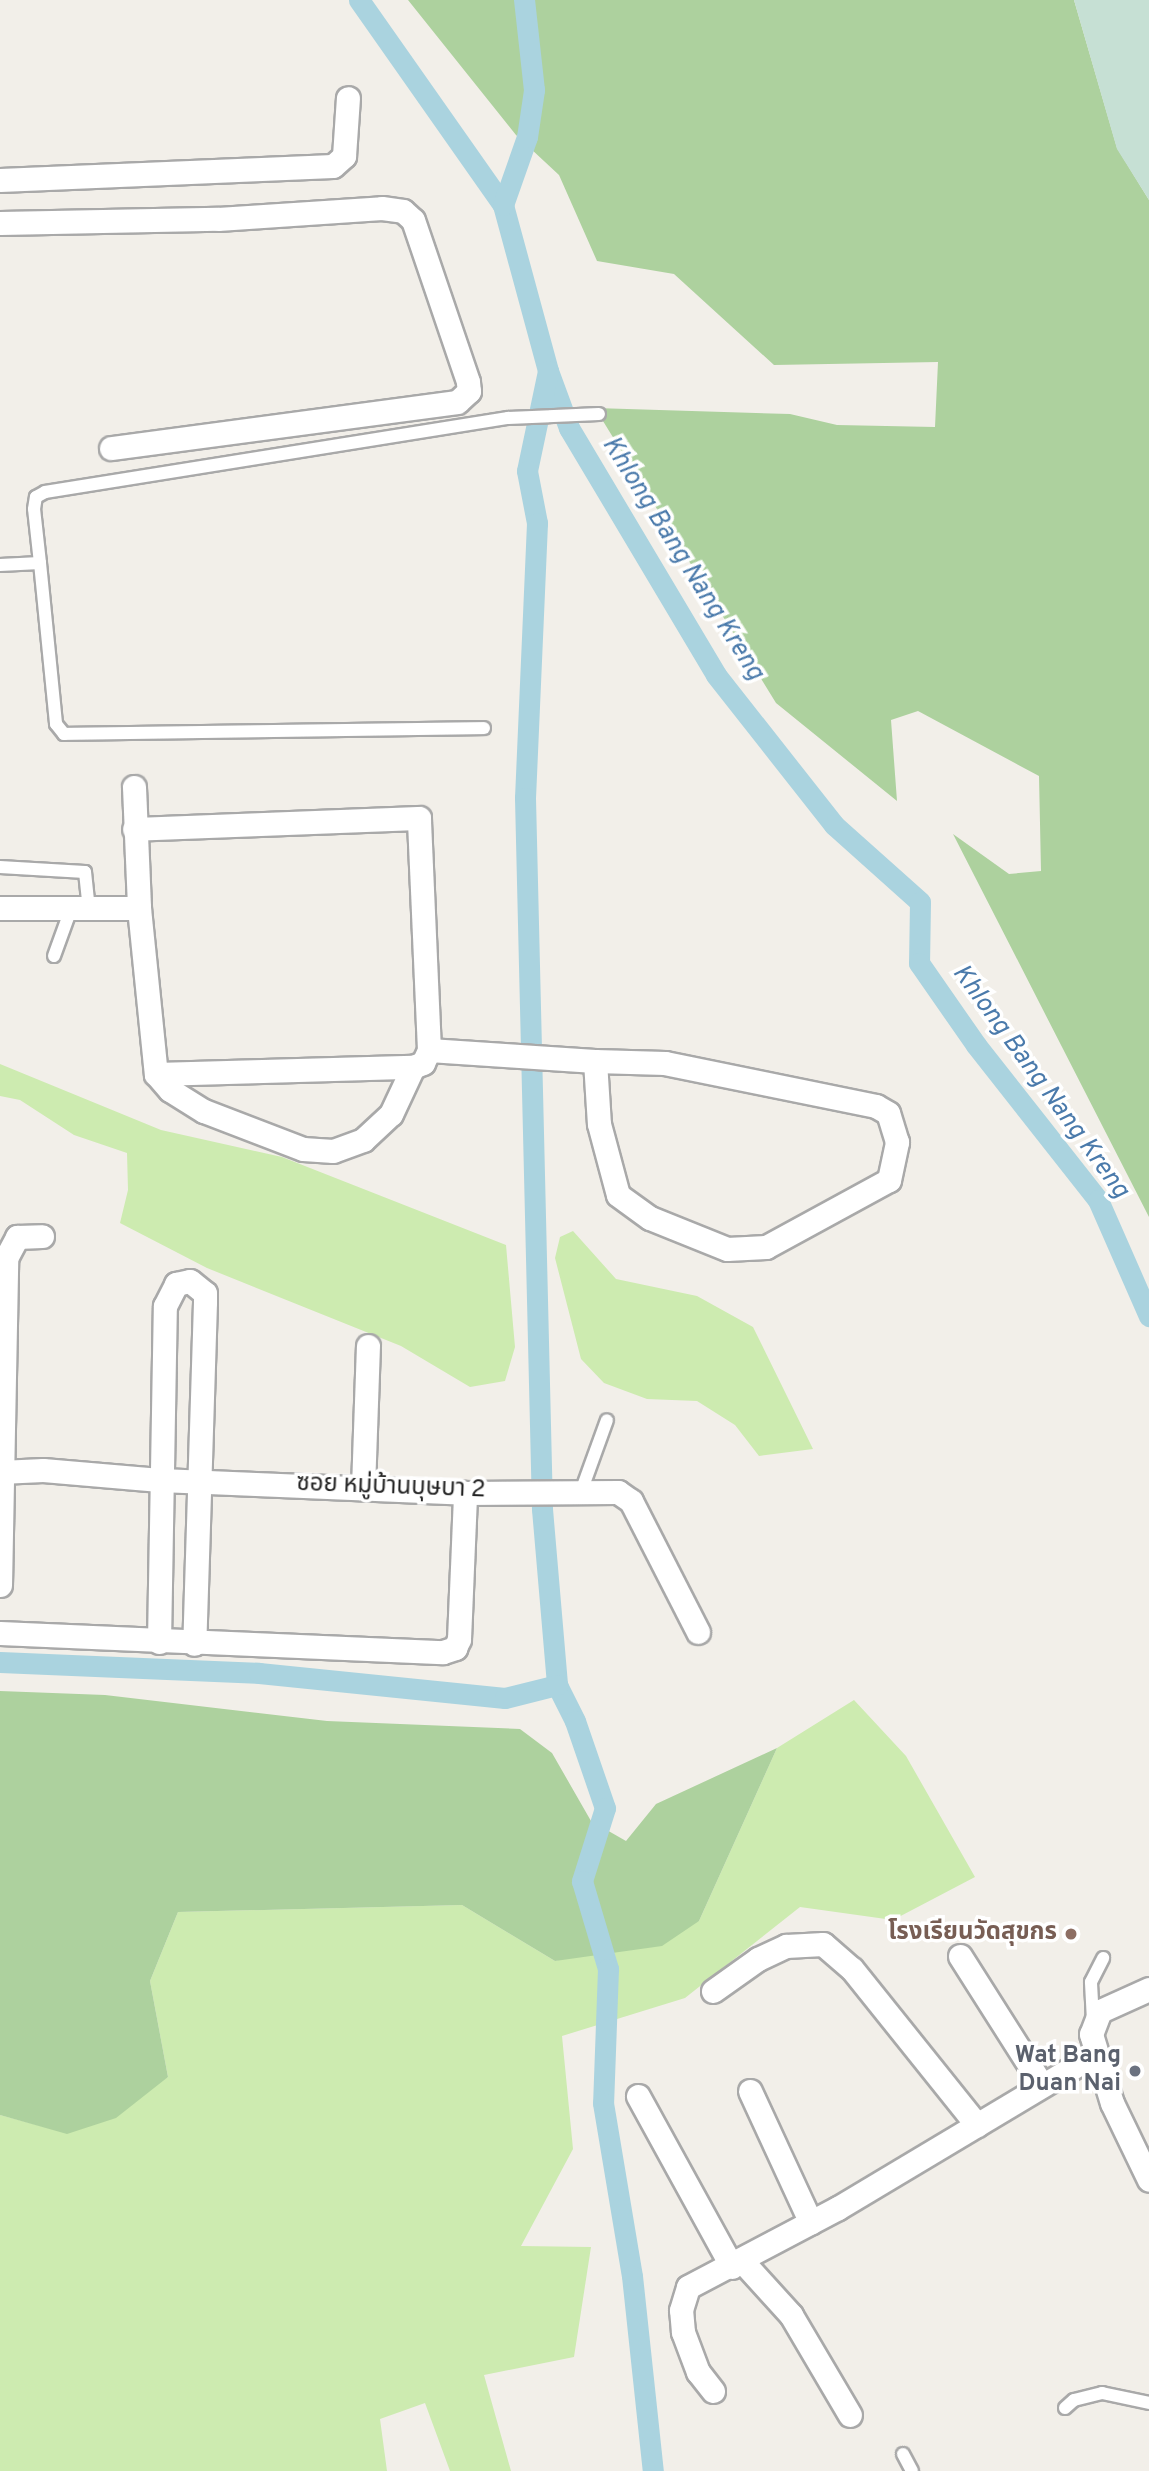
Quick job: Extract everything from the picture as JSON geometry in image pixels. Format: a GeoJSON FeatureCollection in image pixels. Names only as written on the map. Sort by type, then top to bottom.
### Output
{"type":"FeatureCollection","features":[{"type":"Feature","properties":{"kind":"street"},"geometry":{"type":"LineString","coordinates":[[0,180],[333,166],[344,156],[348,98]]}},
{"type":"Feature","properties":{"kind":"street"},"geometry":{"type":"LineString","coordinates":[[0,223],[218,219],[382,208],[403,211],[414,220],[468,382],[469,391],[457,402],[111,448]]}},
{"type":"Feature","properties":{"kind":"street"},"geometry":{"type":"LineString","coordinates":[[134,787],[139,908],[156,1073],[170,1090],[204,1111],[303,1149],[333,1151],[363,1140],[391,1114],[413,1067]]}},
{"type":"Feature","properties":{"kind":"street"},"geometry":{"type":"LineString","coordinates":[[134,829],[419,818],[429,1050],[424,1063],[413,1067],[156,1073]]}},
{"type":"Feature","properties":{"kind":"street"},"geometry":{"type":"LineString","coordinates":[[0,908],[139,908]]}},
{"type":"Feature","properties":{"kind":"street"},"geometry":{"type":"LineString","coordinates":[[429,1050],[665,1063],[876,1106],[888,1114],[897,1142],[889,1180],[766,1247],[727,1249],[694,1237],[650,1218],[618,1195],[599,1124],[595,1061]]}},
{"type":"Feature","properties":{"kind":"street"},"geometry":{"type":"LineString","coordinates":[[0,1585],[0,1460],[8,1247],[16,1237],[42,1236]]}},
{"type":"Feature","properties":{"kind":"street"},"geometry":{"type":"LineString","coordinates":[[159,1642],[165,1306],[176,1284],[190,1281],[205,1293],[194,1644]]}},
{"type":"Feature","properties":{"kind":"street"},"geometry":{"type":"LineString","coordinates":[[363,1488],[368,1346]]}},
{"type":"Feature","properties":{"kind":"street"},"geometry":{"type":"LineString","coordinates":[[0,1460],[43,1470]]}},
{"type":"Feature","properties":{"kind":"street","name":"ซอย หมู่บ้านบุษบา 2"},"geometry":{"type":"LineString","coordinates":[[0,1472],[43,1470],[160,1480],[465,1493],[559,1489],[618,1492],[631,1501],[698,1632]]}},
{"type":"Feature","properties":{"kind":"street"},"geometry":{"type":"LineString","coordinates":[[0,1633],[194,1644],[443,1652],[455,1648],[465,1493]]}},
{"type":"Feature","properties":{"kind":"street"},"geometry":{"type":"LineString","coordinates":[[713,1990],[758,1959],[786,1946],[823,1944],[852,1969],[977,2125]]}},
{"type":"Feature","properties":{"kind":"street"},"geometry":{"type":"LineString","coordinates":[[960,1956],[1042,2085]]}},
{"type":"Feature","properties":{"kind":"street"},"geometry":{"type":"LineString","coordinates":[[1149,1989],[1100,2011],[1093,2021],[1095,2054],[1112,2104],[1149,2180]]}},
{"type":"Feature","properties":{"kind":"street"},"geometry":{"type":"LineString","coordinates":[[713,2391],[690,2354],[683,2332],[682,2298],[696,2281],[737,2264],[811,2223],[1095,2054]]}},
{"type":"Feature","properties":{"kind":"street"},"geometry":{"type":"LineString","coordinates":[[750,2091],[811,2223]]}},
{"type":"Feature","properties":{"kind":"street"},"geometry":{"type":"LineString","coordinates":[[638,2096],[737,2264],[791,2315],[850,2415]]}},
{"type":"Feature","properties":{"kind":"lane"},"geometry":{"type":"LineString","coordinates":[[484,728],[64,734],[56,724],[34,509],[36,497],[45,492],[508,418],[596,413]]}},
{"type":"Feature","properties":{"kind":"lane"},"geometry":{"type":"LineString","coordinates":[[0,565],[40,563]]}},
{"type":"Feature","properties":{"kind":"lane"},"geometry":{"type":"LineString","coordinates":[[0,867],[85,872],[80,909],[54,956]]}},
{"type":"Feature","properties":{"kind":"lane"},"geometry":{"type":"LineString","coordinates":[[582,1489],[607,1420]]}},
{"type":"Feature","properties":{"kind":"lane"},"geometry":{"type":"LineString","coordinates":[[1093,2021],[1091,1982],[1103,1958]]}},
{"type":"Feature","properties":{"kind":"lane"},"geometry":{"type":"LineString","coordinates":[[1065,2408],[1074,2400],[1102,2393],[1149,2403]]}},
{"type":"Feature","properties":{"kind":"lane"},"geometry":{"type":"LineString","coordinates":[[903,2454],[912,2471]]}},
{"type":"Feature","properties":{"kind":"green space"},"geometry":{"type":"Polygon","coordinates":[[[408,0],[1074,0],[1117,148],[1149,200],[1149,1217],[953,834],[1009,874],[1041,871],[1039,776],[918,711],[891,720],[897,801],[776,703],[595,408],[790,414],[837,425],[935,427],[938,362],[774,365],[674,274],[597,261],[559,175],[516,135],[408,0]]]}},
{"type":"Feature","properties":{"kind":"green space"},"geometry":{"type":"Polygon","coordinates":[[[1074,0],[1149,0],[1149,200],[1117,149],[1074,0]]]}},
{"type":"Feature","properties":{"kind":"green space"},"geometry":{"type":"Polygon","coordinates":[[[0,1064],[161,1130],[282,1157],[506,1245],[515,1347],[505,1381],[470,1387],[401,1346],[207,1268],[120,1223],[128,1190],[127,1153],[74,1135],[20,1100],[0,1096],[0,1064]]]}},
{"type":"Feature","properties":{"kind":"green space"},"geometry":{"type":"Polygon","coordinates":[[[573,1231],[616,1279],[697,1296],[753,1327],[813,1449],[759,1456],[735,1425],[697,1401],[647,1399],[604,1383],[581,1359],[555,1258],[560,1237],[573,1231]]]}},
{"type":"Feature","properties":{"kind":"green space"},"geometry":{"type":"Polygon","coordinates":[[[0,1691],[105,1695],[327,1721],[520,1729],[552,1753],[591,1821],[626,1841],[656,1804],[777,1748],[699,1921],[662,1946],[555,1961],[462,1905],[178,1912],[150,1981],[168,2077],[116,2118],[67,2134],[0,2115],[0,1691]]]}},
{"type":"Feature","properties":{"kind":"green space"},"geometry":{"type":"Polygon","coordinates":[[[854,1700],[906,1756],[975,1877],[893,1920],[800,1907],[685,1998],[562,2036],[573,2149],[521,2246],[591,2247],[574,2357],[484,2375],[511,2471],[450,2471],[425,2403],[380,2419],[387,2471],[0,2471],[0,2115],[67,2133],[168,2077],[150,1981],[178,1912],[462,1905],[555,1961],[699,1921],[777,1748],[854,1700]]]}},
{"type":"Feature","properties":{"kind":"waterway","name":"Khlong Bang Nang Kreng"},"geometry":{"type":"LineString","coordinates":[[359,0],[503,205],[548,371],[569,428],[716,675],[834,825],[920,902],[919,963],[976,1045],[1098,1200],[1149,1316]]}},
{"type":"Feature","properties":{"kind":"waterway"},"geometry":{"type":"LineString","coordinates":[[503,205],[527,137],[534,90],[524,0]]}},
{"type":"Feature","properties":{"kind":"waterway"},"geometry":{"type":"LineString","coordinates":[[548,371],[527,471],[537,523],[525,798],[542,1509],[557,1685],[575,1721],[605,1808],[582,1881],[608,1969],[603,2103],[632,2276],[653,2471]]}},
{"type":"Feature","properties":{"kind":"waterway"},"geometry":{"type":"LineString","coordinates":[[0,1662],[259,1673],[505,1698],[557,1685]]}},
{"type":"Feature","properties":{"kind":"place","name":"โรงเรียนวัดสุขกร"},"geometry":{"type":"Point","coordinates":[1071,1934]}},
{"type":"Feature","properties":{"kind":"place","name":"Wat Bang Duan Nai"},"geometry":{"type":"Point","coordinates":[1135,2071]}}]}
